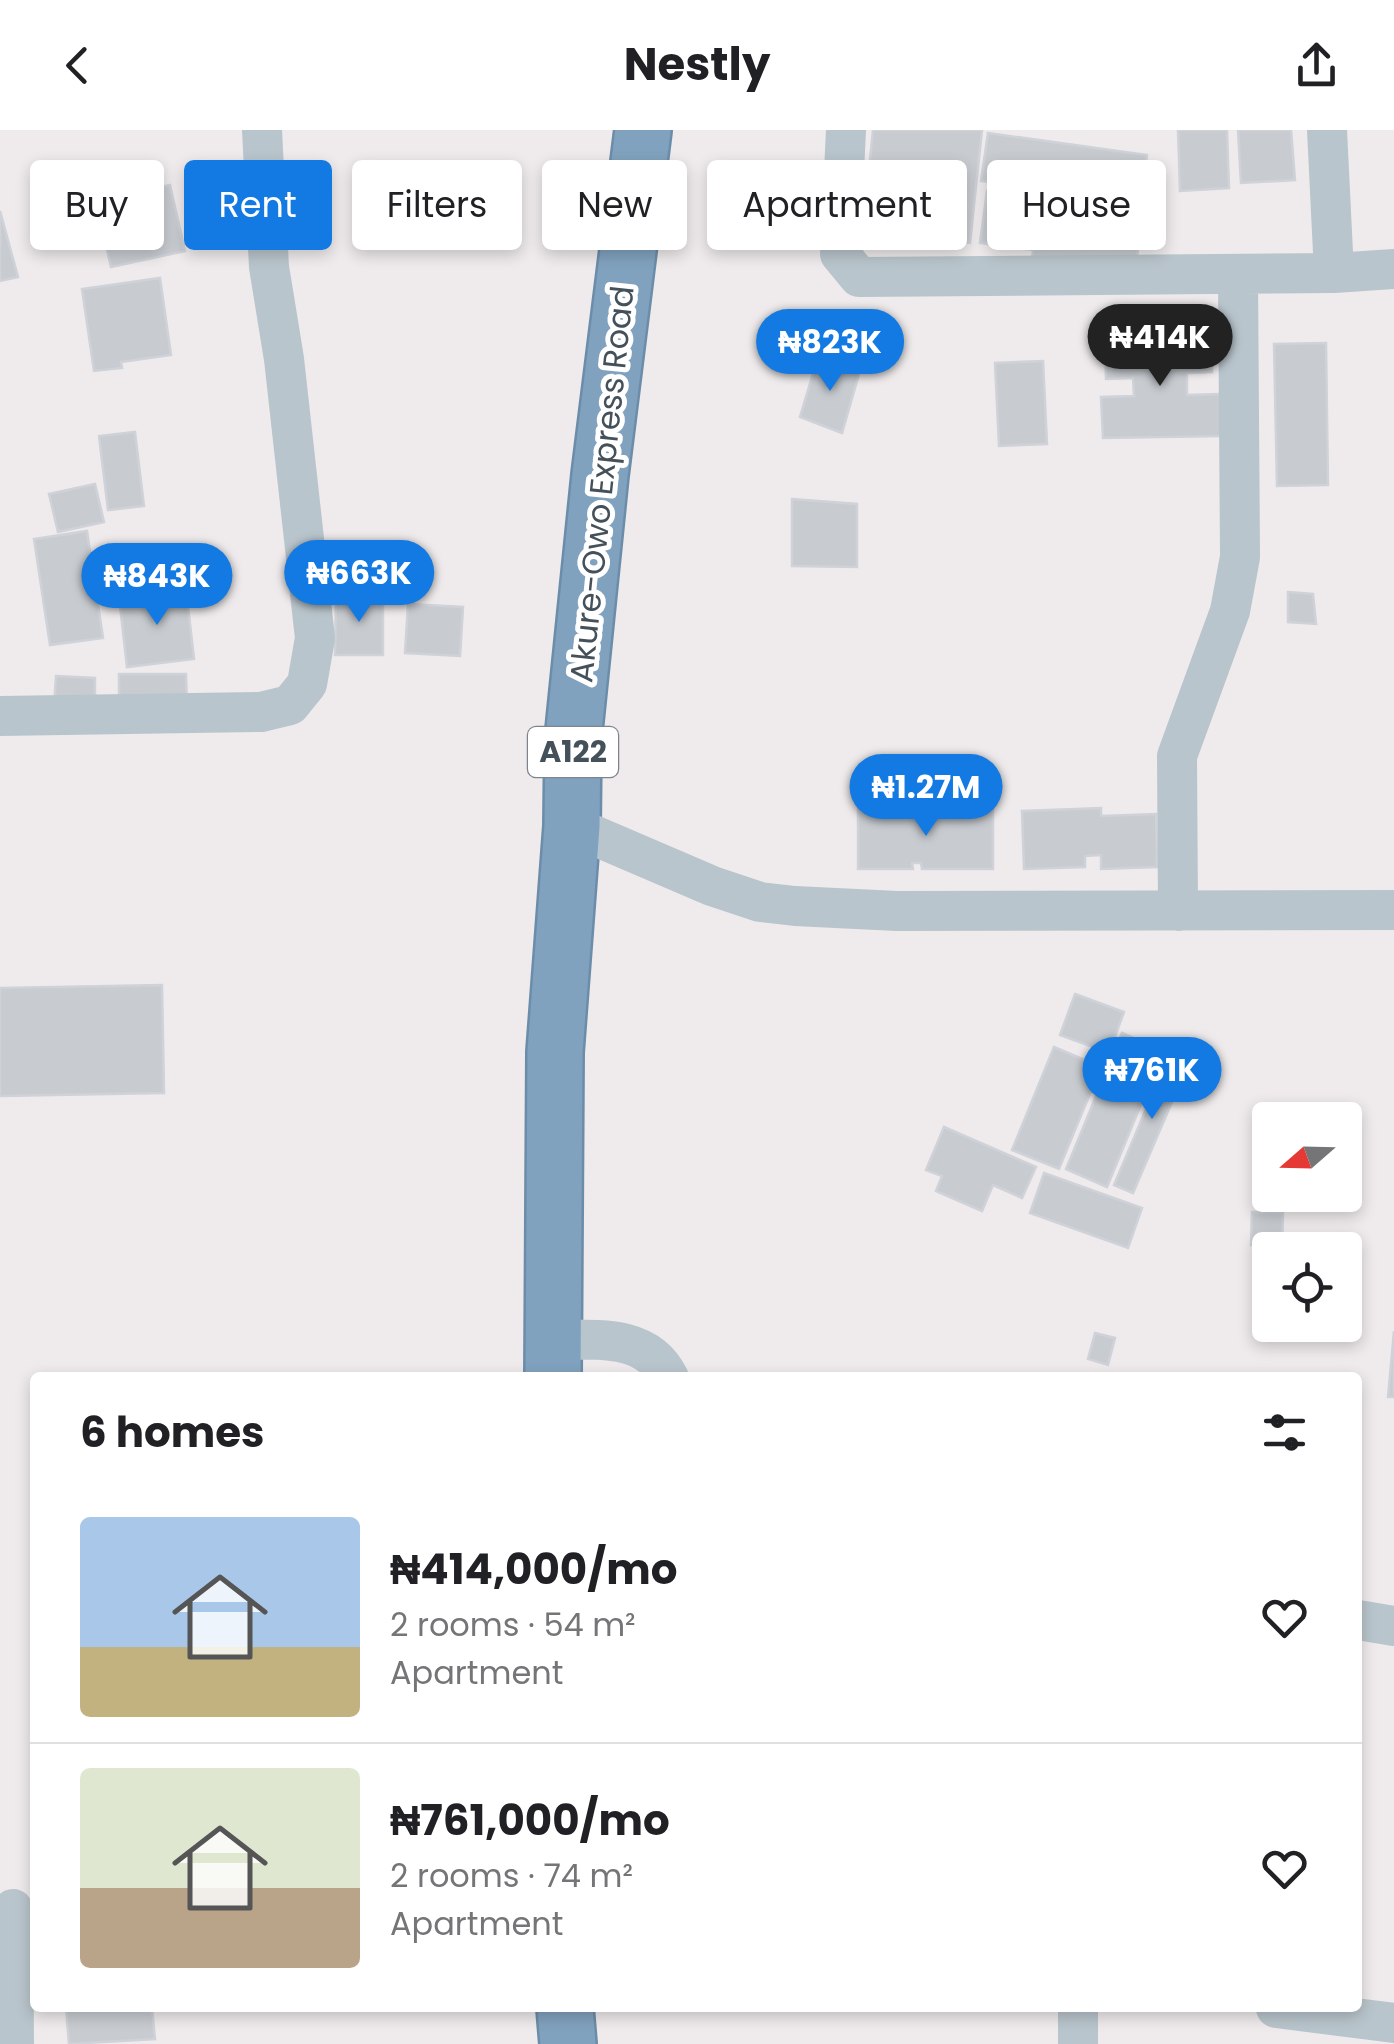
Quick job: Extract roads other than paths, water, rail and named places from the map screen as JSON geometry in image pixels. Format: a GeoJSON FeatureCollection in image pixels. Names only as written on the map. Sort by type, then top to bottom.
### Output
{"type":"FeatureCollection","features":[{"type":"Feature","properties":{"kind":"highway","name":"Akure-Owo Express Road"},"geometry":{"type":"LineString","coordinates":[[553,1359],[555,1052],[572,826],[573,740],[600,475],[643,130]]}},
{"type":"Feature","properties":{"kind":"highway"},"geometry":{"type":"LineString","coordinates":[[564,2012],[568,2044]]}},
{"type":"Feature","properties":{"kind":"street"},"geometry":{"type":"LineString","coordinates":[[0,716],[261,712],[290,705],[307,684],[316,638],[270,267],[262,130]]}},
{"type":"Feature","properties":{"kind":"street"},"geometry":{"type":"LineString","coordinates":[[846,130],[840,254],[859,277],[1334,273],[1394,269]]}},
{"type":"Feature","properties":{"kind":"street"},"geometry":{"type":"LineString","coordinates":[[1327,130],[1334,273]]}},
{"type":"Feature","properties":{"kind":"street"},"geometry":{"type":"LineString","coordinates":[[1178,910],[1177,756],[1230,612],[1240,557],[1238,274]]}},
{"type":"Feature","properties":{"kind":"street"},"geometry":{"type":"LineString","coordinates":[[572,826],[712,886],[760,902],[896,911],[1394,910]]}},
{"type":"Feature","properties":{"kind":"street"},"geometry":{"type":"LineString","coordinates":[[553,1359],[607,1340],[629,1343],[650,1353],[664,1372]]}},
{"type":"Feature","properties":{"kind":"street"},"geometry":{"type":"LineString","coordinates":[[1362,1621],[1394,1626]]}},
{"type":"Feature","properties":{"kind":"street"},"geometry":{"type":"LineString","coordinates":[[12,1909],[14,2044]]}},
{"type":"Feature","properties":{"kind":"street"},"geometry":{"type":"LineString","coordinates":[[1078,2012],[1078,2044]]}},
{"type":"Feature","properties":{"kind":"street"},"geometry":{"type":"LineString","coordinates":[[1306,2012],[1394,2024]]}}]}
